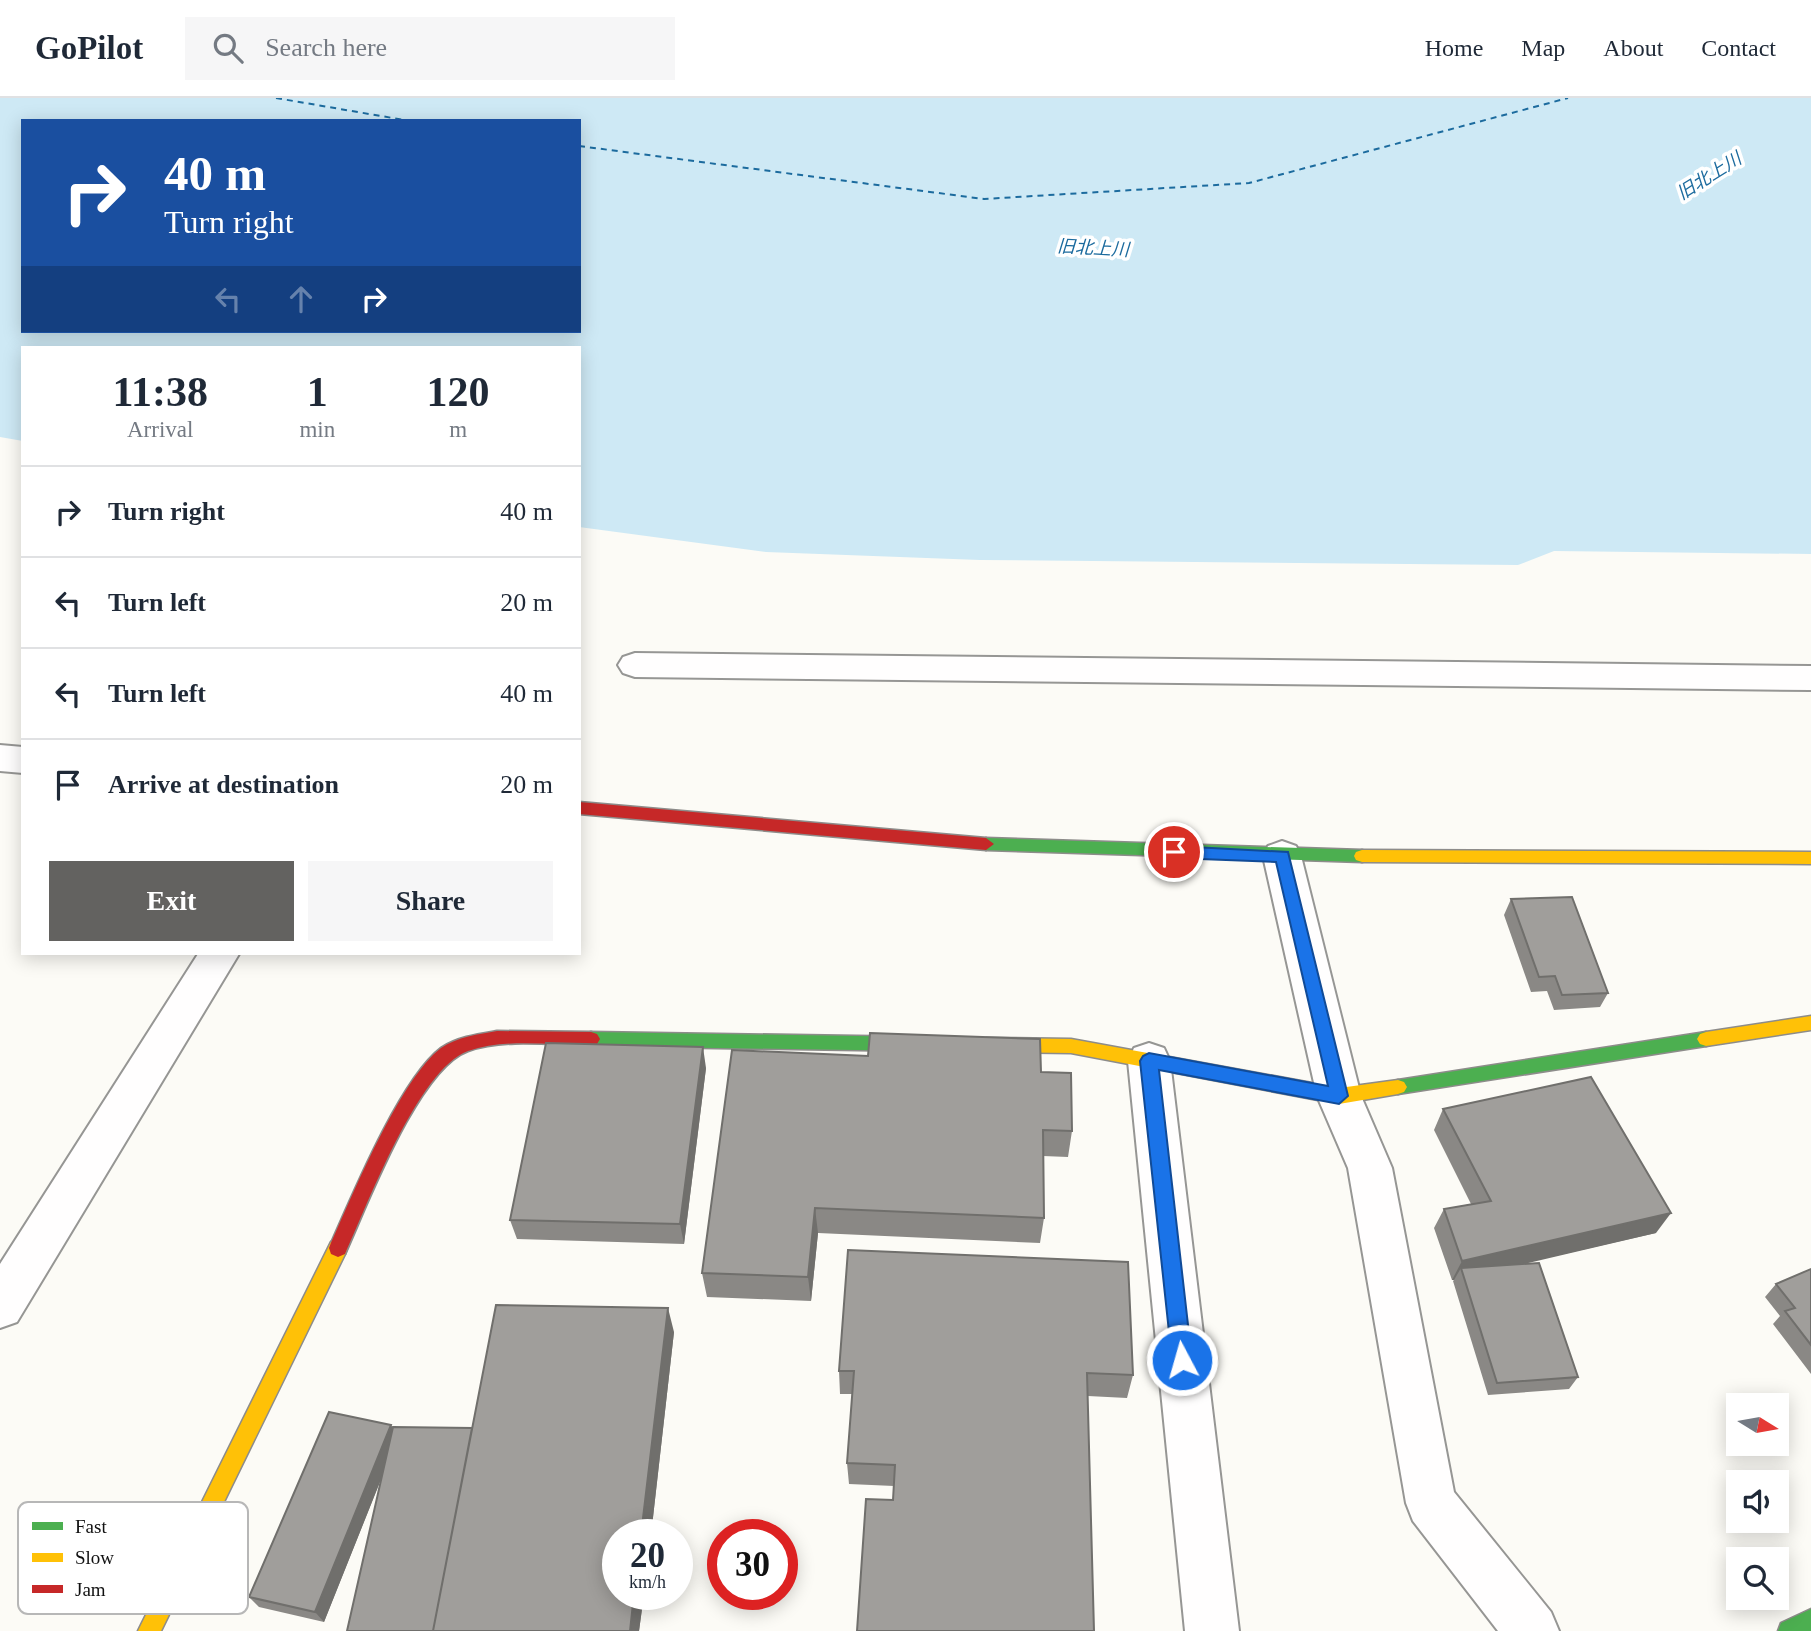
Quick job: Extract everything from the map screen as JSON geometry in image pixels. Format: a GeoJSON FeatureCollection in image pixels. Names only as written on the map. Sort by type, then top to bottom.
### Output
{"type":"FeatureCollection","features":[{"type":"Feature","properties":{"kind":"street"},"geometry":{"type":"LineString","coordinates":[[635,665],[1811,678]]}},
{"type":"Feature","properties":{"kind":"street"},"geometry":{"type":"LineString","coordinates":[[0,758],[21,760]]}},
{"type":"Feature","properties":{"kind":"street"},"geometry":{"type":"LineString","coordinates":[[581,808],[983,844],[1282,856],[1811,858]]}},
{"type":"Feature","properties":{"kind":"street"},"geometry":{"type":"LineString","coordinates":[[1282,856],[1339,1096],[1370,1168],[1431,1503],[1532,1631]]}},
{"type":"Feature","properties":{"kind":"street"},"geometry":{"type":"LineString","coordinates":[[0,1306],[218,955]]}},
{"type":"Feature","properties":{"kind":"street"},"geometry":{"type":"LineString","coordinates":[[973,1045],[1071,1046],[1339,1096],[1811,1023]]}},
{"type":"Feature","properties":{"kind":"street"},"geometry":{"type":"LineString","coordinates":[[213,1502],[421,1080],[449,1052],[499,1037],[931,1044]]}},
{"type":"Feature","properties":{"kind":"street"},"geometry":{"type":"LineString","coordinates":[[1149,1061],[1212,1631]]}},
{"type":"Feature","properties":{"kind":"street"},"geometry":{"type":"LineString","coordinates":[[149,1631],[157,1614]]}},
{"type":"Feature","properties":{"kind":"street"},"geometry":{"type":"LineString","coordinates":[[1789,1631],[1811,1620]]}},
{"type":"Feature","properties":{"kind":"water","name":"旧北上川"},"geometry":{"type":"Polygon","coordinates":[[[0,98],[1811,98],[1811,554],[1554,551],[1518,565],[980,560],[766,552],[581,527],[581,346],[21,346],[21,441],[0,437],[0,98]]]}},
{"type":"Feature","properties":{"kind":"building"},"geometry":{"type":"Polygon","coordinates":[[[1572,897],[1608,993],[1562,995],[1555,976],[1539,977],[1511,899],[1572,897]]]}},
{"type":"Feature","properties":{"kind":"building"},"geometry":{"type":"Polygon","coordinates":[[[870,1033],[1040,1039],[1041,1072],[1071,1073],[1072,1131],[1043,1130],[1044,1218],[815,1208],[808,1277],[702,1273],[732,1050],[868,1056],[870,1033]]]}},
{"type":"Feature","properties":{"kind":"building"},"geometry":{"type":"Polygon","coordinates":[[[546,1043],[703,1047],[680,1224],[510,1220],[546,1043]]]}},
{"type":"Feature","properties":{"kind":"building"},"geometry":{"type":"Polygon","coordinates":[[[1591,1077],[1671,1213],[1462,1261],[1444,1209],[1491,1201],[1443,1109],[1591,1077]]]}},
{"type":"Feature","properties":{"kind":"building"},"geometry":{"type":"Polygon","coordinates":[[[848,1250],[1128,1262],[1133,1375],[1087,1373],[1094,1631],[857,1631],[866,1499],[893,1500],[895,1465],[847,1463],[854,1371],[839,1371],[848,1250]]]}},
{"type":"Feature","properties":{"kind":"building"},"geometry":{"type":"Polygon","coordinates":[[[1539,1263],[1578,1377],[1497,1383],[1461,1268],[1539,1263]]]}},
{"type":"Feature","properties":{"kind":"building"},"geometry":{"type":"Polygon","coordinates":[[[1811,1269],[1811,1345],[1785,1311],[1795,1308],[1776,1284],[1811,1269]]]}},
{"type":"Feature","properties":{"kind":"building"},"geometry":{"type":"Polygon","coordinates":[[[496,1305],[668,1308],[643,1519],[602,1519],[602,1610],[632,1610],[630,1631],[433,1631],[496,1305]]]}},
{"type":"Feature","properties":{"kind":"building"},"geometry":{"type":"Polygon","coordinates":[[[329,1412],[391,1425],[315,1612],[249,1597],[329,1412]]]}},
{"type":"Feature","properties":{"kind":"building"},"geometry":{"type":"Polygon","coordinates":[[[393,1427],[472,1428],[433,1631],[347,1631],[393,1427]]]}},
{"type":"Feature","properties":{"kind":"ferry route"},"geometry":{"type":"LineString","coordinates":[[276,98],[398,119]]}},
{"type":"Feature","properties":{"kind":"ferry route"},"geometry":{"type":"LineString","coordinates":[[581,146],[984,199],[1249,183],[1568,98]]}},
{"type":"Feature","properties":{"kind":"traffic: fast"},"geometry":{"type":"LineString","coordinates":[[986,844],[1362,856]]}},
{"type":"Feature","properties":{"kind":"traffic: fast"},"geometry":{"type":"LineString","coordinates":[[591,1039],[920,1044]]}},
{"type":"Feature","properties":{"kind":"traffic: fast"},"geometry":{"type":"LineString","coordinates":[[1398,1087],[1706,1039]]}},
{"type":"Feature","properties":{"kind":"traffic: fast"},"geometry":{"type":"LineString","coordinates":[[1789,1631],[1811,1620]]}},
{"type":"Feature","properties":{"kind":"traffic: slow"},"geometry":{"type":"LineString","coordinates":[[1362,856],[1811,858]]}},
{"type":"Feature","properties":{"kind":"traffic: slow"},"geometry":{"type":"LineString","coordinates":[[1706,1039],[1811,1023]]}},
{"type":"Feature","properties":{"kind":"traffic: slow"},"geometry":{"type":"LineString","coordinates":[[987,1045],[1071,1046],[1339,1096],[1398,1087]]}},
{"type":"Feature","properties":{"kind":"traffic: slow"},"geometry":{"type":"LineString","coordinates":[[213,1502],[338,1248]]}},
{"type":"Feature","properties":{"kind":"traffic: slow"},"geometry":{"type":"LineString","coordinates":[[149,1631],[157,1614]]}},
{"type":"Feature","properties":{"kind":"traffic: jam"},"geometry":{"type":"LineString","coordinates":[[581,808],[986,844]]}},
{"type":"Feature","properties":{"kind":"traffic: jam"},"geometry":{"type":"LineString","coordinates":[[338,1248],[403,1114],[433,1067],[448,1053],[478,1041],[517,1037],[591,1039]]}},
{"type":"Feature","properties":{"kind":"route"},"geometry":{"type":"LineString","coordinates":[[1174,852],[1282,856],[1339,1096],[1149,1061],[1182,1360]]}}]}
